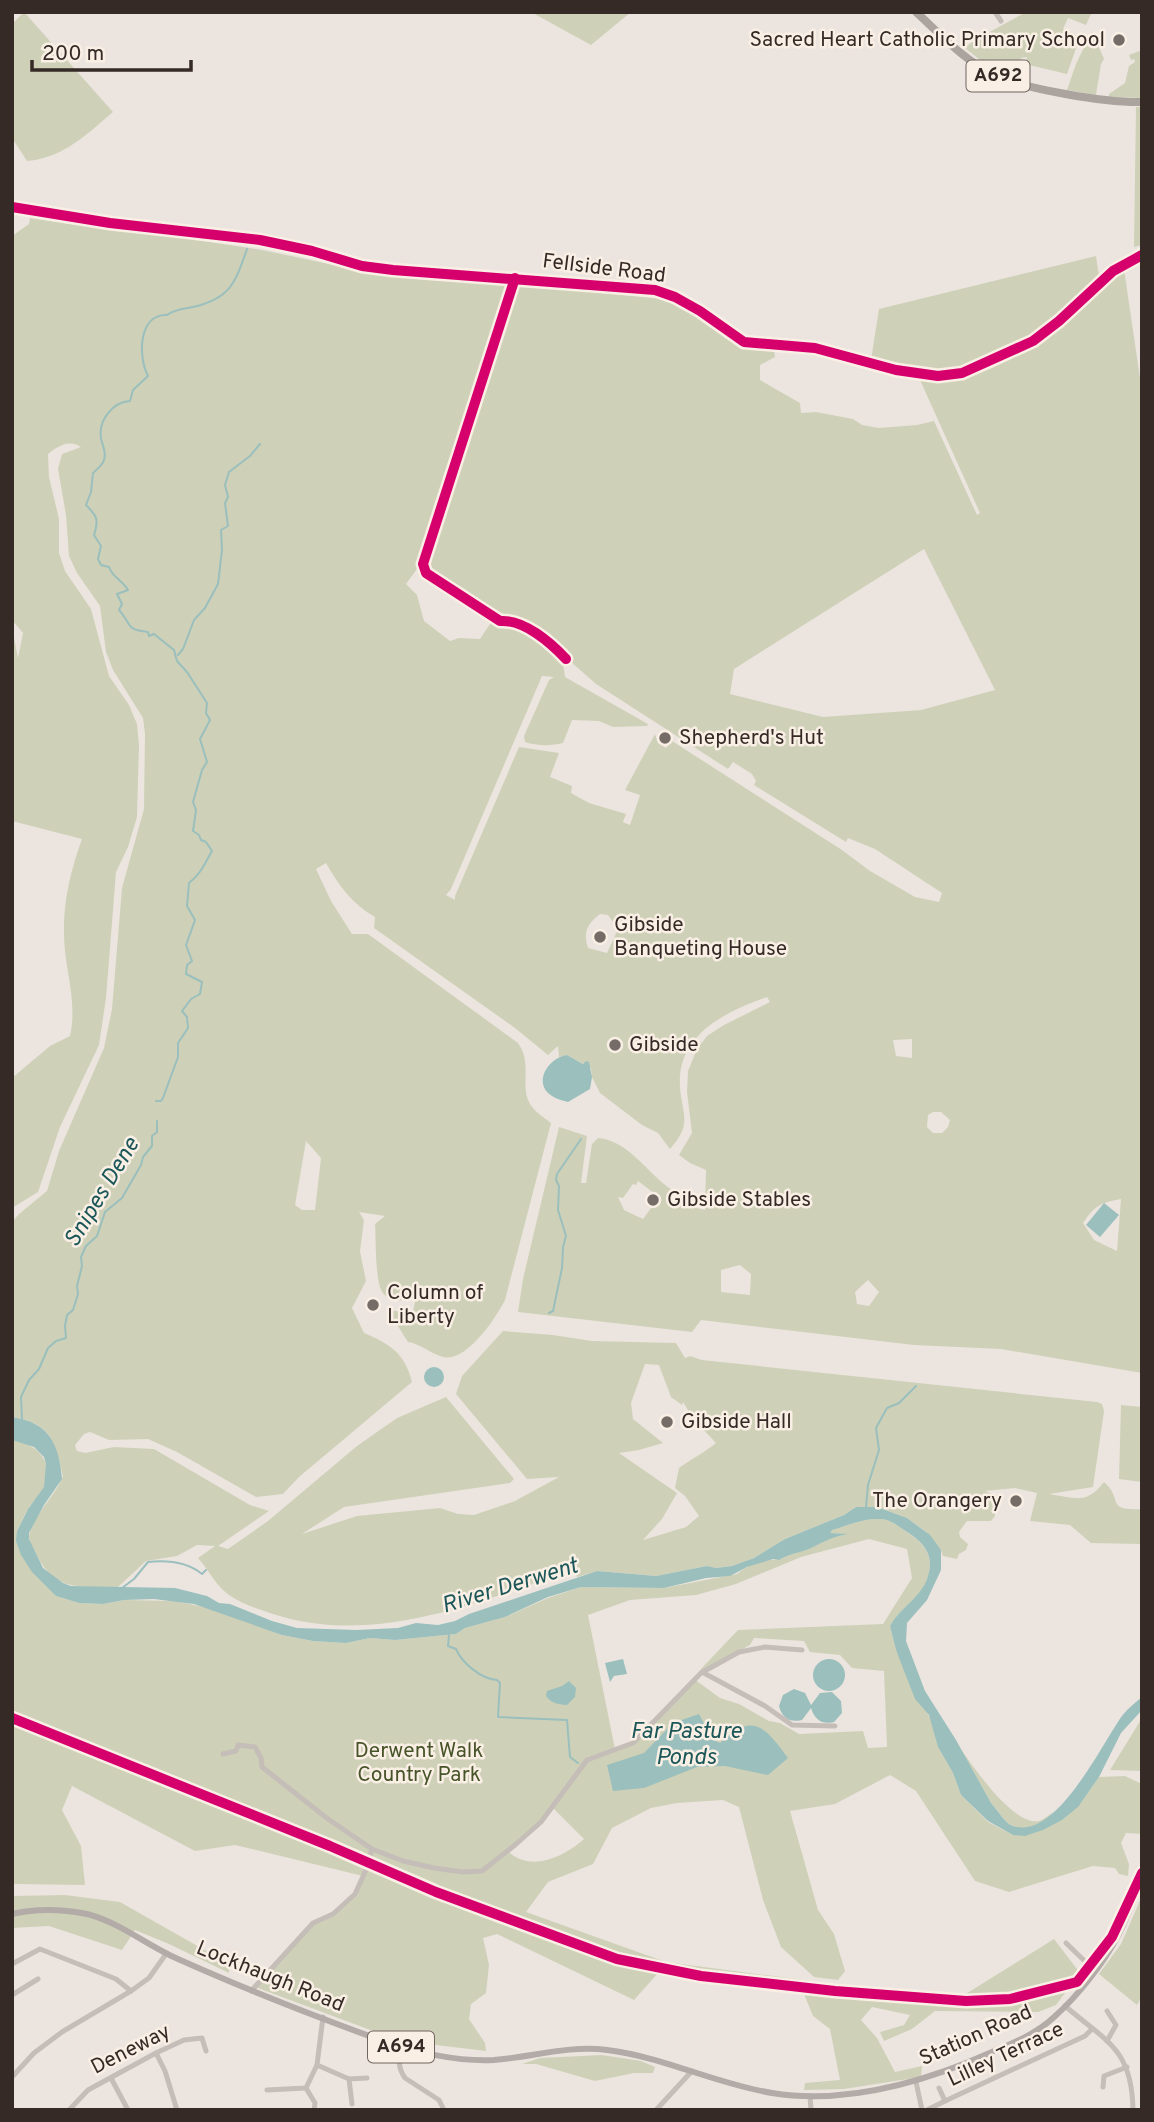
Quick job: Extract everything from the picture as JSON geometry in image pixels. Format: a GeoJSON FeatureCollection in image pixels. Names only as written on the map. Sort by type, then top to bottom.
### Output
{"type":"FeatureCollection","features":[{"type":"Feature","properties":{"kind":"highway","name":"A692"},"geometry":{"type":"LineString","coordinates":[[916,12],[972,60],[997,76],[1094,98],[1142,102]]}},
{"type":"Feature","properties":{"kind":"main road","name":"Station Road"},"geometry":{"type":"LineString","coordinates":[[916,2082],[1025,2038],[1050,2021],[1094,1971],[1118,1936],[1142,1882]]}},
{"type":"Feature","properties":{"kind":"main road","name":"Lockhaugh Road"},"geometry":{"type":"LineString","coordinates":[[12,1914],[55,1909],[91,1915],[166,1954],[251,1990],[429,2055],[494,2060],[576,2049],[605,2049],[642,2056],[692,2071]]}},
{"type":"Feature","properties":{"kind":"main road","name":"A694"},"geometry":{"type":"LineString","coordinates":[[692,2071],[772,2093],[810,2096],[836,2095],[916,2082]]}},
{"type":"Feature","properties":{"kind":"street"},"geometry":{"type":"LineString","coordinates":[[995,12],[1001,21]]}},
{"type":"Feature","properties":{"kind":"street","name":"Fellside Road"},"geometry":{"type":"LineString","coordinates":[[12,207],[122,225],[260,240],[312,251],[362,266],[655,290],[701,311],[744,342],[807,347],[896,370],[938,376],[962,373],[1033,341],[1113,271],[1142,256]]}},
{"type":"Feature","properties":{"kind":"street"},"geometry":{"type":"LineString","coordinates":[[223,1754],[236,1751],[238,1745],[256,1747],[262,1767],[371,1851],[434,1868],[463,1872],[482,1871],[541,1822],[587,1760],[633,1743],[702,1672],[739,1653],[765,1647],[802,1650]]}},
{"type":"Feature","properties":{"kind":"street"},"geometry":{"type":"LineString","coordinates":[[702,1672],[765,1706],[792,1725],[835,1726]]}},
{"type":"Feature","properties":{"kind":"street"},"geometry":{"type":"LineString","coordinates":[[251,1990],[313,1923],[333,1914],[355,1894],[371,1851]]}},
{"type":"Feature","properties":{"kind":"street"},"geometry":{"type":"LineString","coordinates":[[1066,1943],[1094,1971]]}},
{"type":"Feature","properties":{"kind":"street"},"geometry":{"type":"LineString","coordinates":[[12,1964],[40,1949],[116,1979],[131,1991]]}},
{"type":"Feature","properties":{"kind":"street"},"geometry":{"type":"LineString","coordinates":[[12,2077],[34,2053],[62,2032],[131,1991],[153,1974],[166,1954]]}},
{"type":"Feature","properties":{"kind":"street"},"geometry":{"type":"LineString","coordinates":[[12,1995],[38,1979]]}},
{"type":"Feature","properties":{"kind":"street"},"geometry":{"type":"LineString","coordinates":[[1065,2006],[1121,2054],[1131,2078],[1133,2110]]}},
{"type":"Feature","properties":{"kind":"street"},"geometry":{"type":"LineString","coordinates":[[1107,2011],[1116,2025],[1107,2041]]}},
{"type":"Feature","properties":{"kind":"street"},"geometry":{"type":"LineString","coordinates":[[306,2088],[317,2065],[323,2018]]}},
{"type":"Feature","properties":{"kind":"street","name":"Lilley Terrace"},"geometry":{"type":"LineString","coordinates":[[939,2088],[945,2101],[1085,2036],[1092,2029]]}},
{"type":"Feature","properties":{"kind":"street","name":"Deneway"},"geometry":{"type":"LineString","coordinates":[[69,2110],[88,2090],[184,2040],[202,2038],[206,2051]]}},
{"type":"Feature","properties":{"kind":"street"},"geometry":{"type":"LineString","coordinates":[[402,2047],[399,2066],[401,2073],[439,2100],[444,2110]]}},
{"type":"Feature","properties":{"kind":"street"},"geometry":{"type":"LineString","coordinates":[[156,2053],[169,2080],[177,2110]]}},
{"type":"Feature","properties":{"kind":"street"},"geometry":{"type":"LineString","coordinates":[[317,2065],[349,2079],[368,2078]]}},
{"type":"Feature","properties":{"kind":"street"},"geometry":{"type":"LineString","coordinates":[[1104,2087],[1101,2074],[1128,2067]]}},
{"type":"Feature","properties":{"kind":"street"},"geometry":{"type":"LineString","coordinates":[[656,2110],[692,2071]]}},
{"type":"Feature","properties":{"kind":"street"},"geometry":{"type":"LineString","coordinates":[[111,2078],[128,2110]]}},
{"type":"Feature","properties":{"kind":"street"},"geometry":{"type":"LineString","coordinates":[[349,2079],[352,2104]]}},
{"type":"Feature","properties":{"kind":"street"},"geometry":{"type":"LineString","coordinates":[[916,2082],[924,2110],[945,2101]]}},
{"type":"Feature","properties":{"kind":"street"},"geometry":{"type":"LineString","coordinates":[[267,2090],[306,2088]]}},
{"type":"Feature","properties":{"kind":"street"},"geometry":{"type":"LineString","coordinates":[[306,2088],[315,2103],[314,2110]]}},
{"type":"Feature","properties":{"kind":"street"},"geometry":{"type":"LineString","coordinates":[[810,2096],[811,2110]]}},
{"type":"Feature","properties":{"kind":"green space"},"geometry":{"type":"Polygon","coordinates":[[[24,12],[113,112],[63,150],[27,161],[12,138],[12,24],[24,12]]]}},
{"type":"Feature","properties":{"kind":"green space"},"geometry":{"type":"Polygon","coordinates":[[[531,12],[631,12],[591,45],[531,12]]]}},
{"type":"Feature","properties":{"kind":"green space"},"geometry":{"type":"Polygon","coordinates":[[[1026,12],[1092,12],[1086,25],[1068,18],[1063,29],[1080,37],[1067,74],[1025,64],[1027,57],[1021,58],[1016,77],[989,67],[965,48],[1026,12]]]}},
{"type":"Feature","properties":{"kind":"green space"},"geometry":{"type":"Polygon","coordinates":[[[1092,31],[1104,59],[1096,95],[1067,90],[1092,31]]]}},
{"type":"Feature","properties":{"kind":"green space"},"geometry":{"type":"Polygon","coordinates":[[[1142,50],[1142,98],[1109,97],[1109,94],[1125,83],[1129,66],[1135,62],[1129,55],[1142,50]]]}},
{"type":"Feature","properties":{"kind":"green space"},"geometry":{"type":"Polygon","coordinates":[[[1136,107],[1142,107],[1142,245],[1134,247],[1136,107]]]}},
{"type":"Feature","properties":{"kind":"green space"},"geometry":{"type":"Polygon","coordinates":[[[30,218],[76,225],[90,224],[262,250],[363,271],[511,285],[417,569],[406,584],[417,595],[424,621],[450,641],[459,638],[480,639],[492,621],[506,629],[519,627],[556,652],[564,667],[565,677],[648,724],[613,727],[599,721],[572,720],[563,743],[544,745],[525,742],[524,736],[549,680],[554,677],[542,676],[451,889],[446,895],[455,900],[519,747],[559,753],[550,777],[572,786],[571,793],[589,803],[626,814],[623,822],[630,825],[640,795],[625,790],[655,734],[658,743],[666,748],[672,741],[842,850],[870,871],[915,897],[939,902],[942,893],[875,849],[848,838],[846,842],[754,785],[756,781],[752,774],[733,762],[728,769],[596,684],[571,662],[571,658],[539,633],[511,617],[496,616],[427,571],[424,563],[518,285],[663,299],[702,319],[738,345],[774,350],[775,357],[760,365],[760,380],[800,403],[801,413],[816,412],[853,419],[862,425],[879,428],[934,421],[977,515],[980,513],[920,380],[945,382],[964,379],[1024,352],[1060,329],[1124,269],[1142,392],[1142,1373],[1001,1349],[914,1345],[701,1320],[692,1332],[518,1312],[523,1279],[559,1127],[587,1136],[581,1183],[586,1183],[592,1144],[598,1138],[609,1140],[628,1151],[672,1190],[667,1201],[705,1210],[706,1170],[679,1155],[692,1133],[687,1092],[688,1071],[697,1049],[707,1036],[770,1002],[767,997],[736,1010],[720,1018],[695,1039],[686,1053],[681,1069],[684,1127],[670,1149],[658,1133],[642,1125],[600,1093],[592,1077],[591,1068],[567,1055],[559,1057],[558,1046],[548,1055],[515,1028],[374,928],[375,917],[347,894],[326,863],[316,869],[331,901],[352,934],[368,934],[518,1043],[523,1051],[528,1101],[551,1123],[505,1300],[479,1338],[452,1357],[443,1357],[408,1342],[387,1309],[409,1314],[413,1311],[416,1297],[398,1301],[383,1293],[377,1271],[375,1224],[385,1216],[359,1212],[364,1220],[360,1251],[366,1281],[352,1308],[364,1333],[389,1346],[401,1357],[412,1382],[299,1477],[283,1494],[256,1497],[177,1452],[148,1439],[109,1440],[90,1432],[84,1434],[75,1445],[77,1451],[85,1453],[114,1447],[154,1449],[250,1505],[269,1511],[218,1546],[228,1549],[268,1521],[357,1446],[397,1418],[446,1397],[514,1479],[510,1483],[344,1507],[302,1534],[357,1516],[440,1508],[458,1514],[474,1515],[515,1501],[559,1477],[527,1479],[456,1394],[462,1376],[503,1331],[592,1341],[676,1343],[685,1358],[690,1356],[702,1360],[1102,1404],[1104,1411],[1093,1487],[1049,1494],[1086,1497],[1104,1482],[1119,1506],[1142,1509],[1142,1544],[1091,1543],[1070,1525],[1030,1521],[1037,1493],[1015,1488],[985,1491],[995,1495],[995,1516],[991,1521],[967,1521],[959,1532],[960,1537],[968,1544],[957,1559],[943,1556],[925,1531],[907,1518],[877,1507],[856,1507],[844,1515],[785,1539],[754,1558],[732,1566],[707,1566],[656,1576],[597,1571],[577,1577],[573,1570],[463,1607],[387,1623],[349,1626],[311,1623],[250,1606],[224,1591],[198,1558],[215,1546],[197,1545],[177,1556],[146,1561],[118,1587],[69,1585],[51,1575],[31,1545],[29,1535],[63,1476],[57,1453],[43,1429],[36,1424],[12,1417],[12,1222],[47,1191],[59,1151],[104,1048],[112,1009],[122,888],[144,809],[145,734],[143,718],[113,670],[106,652],[100,606],[77,573],[69,556],[66,515],[58,469],[62,454],[81,447],[64,444],[48,454],[49,477],[59,519],[59,553],[65,571],[91,609],[109,676],[129,705],[137,724],[137,817],[128,847],[116,872],[106,998],[99,1045],[60,1127],[38,1192],[12,1208],[12,1078],[50,1046],[70,1036],[72,997],[64,922],[68,886],[82,839],[12,821],[12,627],[18,658],[23,633],[12,620],[12,236],[29,224],[30,218]],[[924,549],[734,669],[730,694],[823,717],[921,710],[995,690],[924,549]],[[600,914],[592,921],[586,933],[588,948],[607,953],[618,929],[608,915],[600,914]],[[912,1039],[893,1040],[896,1056],[912,1058],[912,1039]],[[941,1112],[928,1115],[927,1127],[933,1133],[942,1133],[948,1127],[950,1120],[941,1112]],[[306,1141],[295,1205],[302,1210],[315,1210],[321,1158],[306,1141]],[[638,1181],[636,1185],[633,1184],[623,1198],[618,1197],[624,1210],[643,1219],[659,1197],[638,1181]],[[1121,1199],[1094,1209],[1083,1223],[1094,1240],[1117,1251],[1121,1199]],[[740,1265],[721,1270],[721,1292],[750,1295],[751,1274],[740,1265]],[[868,1280],[855,1292],[857,1304],[869,1306],[879,1292],[868,1280]],[[645,1364],[631,1403],[633,1419],[663,1443],[619,1453],[677,1493],[662,1519],[643,1540],[686,1527],[699,1516],[685,1496],[675,1488],[679,1468],[716,1443],[694,1420],[683,1402],[682,1405],[671,1397],[659,1365],[645,1364]]]}},
{"type":"Feature","properties":{"kind":"green space"},"geometry":{"type":"Polygon","coordinates":[[[1096,256],[1099,276],[1040,333],[968,367],[930,373],[871,360],[879,309],[1096,256]]]}},
{"type":"Feature","properties":{"kind":"green space"},"geometry":{"type":"Polygon","coordinates":[[[1121,1405],[1142,1407],[1142,1482],[1119,1479],[1121,1405]]]}},
{"type":"Feature","properties":{"kind":"green space","name":"Derwent Walk Country Park"},"geometry":{"type":"Polygon","coordinates":[[[12,1440],[29,1445],[45,1462],[47,1478],[44,1488],[28,1509],[17,1531],[56,1596],[79,1603],[103,1604],[124,1600],[176,1601],[217,1610],[282,1635],[313,1641],[346,1643],[370,1638],[395,1640],[456,1634],[465,1628],[505,1617],[581,1587],[664,1588],[737,1574],[757,1563],[779,1560],[844,1534],[830,1533],[831,1530],[868,1520],[887,1520],[917,1540],[929,1556],[929,1570],[924,1586],[890,1626],[896,1650],[932,1722],[938,1747],[953,1773],[961,1795],[988,1822],[1013,1835],[1062,1820],[1082,1801],[1099,1777],[1125,1776],[1142,1784],[1142,1834],[1126,1833],[1121,1843],[1129,1864],[1128,1876],[1119,1874],[1115,1868],[1093,1866],[1009,1892],[975,1881],[916,1791],[890,1775],[835,1804],[790,1811],[818,1910],[834,1934],[845,1971],[838,1980],[814,1977],[781,1947],[763,1900],[739,1807],[723,1800],[651,1808],[612,1828],[593,1864],[548,1882],[526,1912],[666,1962],[879,1990],[964,1995],[1054,1939],[1080,1973],[1056,2005],[1038,2012],[935,2011],[912,2029],[884,2041],[880,2032],[904,2025],[910,2015],[872,2007],[861,2020],[877,2038],[895,2072],[922,2066],[921,2077],[844,2089],[804,2090],[805,2083],[840,2080],[830,2029],[813,2016],[804,1994],[716,1985],[658,1973],[634,2000],[497,1934],[483,1938],[489,1965],[486,1993],[471,2004],[469,2019],[485,2043],[486,2051],[436,2045],[395,2034],[397,2040],[254,1987],[313,1923],[333,1914],[355,1894],[363,1876],[235,1845],[195,1851],[72,1786],[62,1810],[81,1846],[85,1885],[12,1882],[12,1440]],[[869,1539],[801,1557],[736,1584],[696,1595],[630,1600],[588,1615],[615,1749],[633,1743],[694,1679],[720,1698],[739,1704],[799,1734],[863,1731],[868,1748],[887,1747],[884,1671],[852,1668],[840,1655],[810,1652],[804,1641],[754,1638],[750,1645],[701,1672],[738,1630],[883,1624],[912,1578],[907,1549],[869,1539]],[[553,1808],[508,1851],[517,1858],[536,1862],[557,1857],[584,1839],[553,1808]]]}},
{"type":"Feature","properties":{"kind":"green space"},"geometry":{"type":"Polygon","coordinates":[[[1142,1718],[1142,1771],[1110,1770],[1142,1718]]]}},
{"type":"Feature","properties":{"kind":"green space"},"geometry":{"type":"Polygon","coordinates":[[[960,1748],[995,1793],[1018,1814],[1029,1820],[1039,1821],[1053,1812],[1045,1820],[1028,1828],[1008,1823],[991,1803],[960,1748]]]}},
{"type":"Feature","properties":{"kind":"green space"},"geometry":{"type":"Polygon","coordinates":[[[65,1895],[120,1902],[229,1964],[229,1973],[135,1930],[122,1950],[49,1926],[12,1928],[12,1896],[65,1895]]]}},
{"type":"Feature","properties":{"kind":"green space"},"geometry":{"type":"Polygon","coordinates":[[[1142,1896],[1142,1996],[1137,2005],[1099,1974],[1121,1944],[1142,1896]]]}},
{"type":"Feature","properties":{"kind":"green space"},"geometry":{"type":"Polygon","coordinates":[[[602,2055],[641,2061],[655,2067],[653,2073],[634,2073],[595,2081],[536,2064],[522,2064],[540,2058],[602,2055]]]}},
{"type":"Feature","properties":{"kind":"water"},"geometry":{"type":"Polygon","coordinates":[[[567,1055],[583,1064],[589,1062],[592,1077],[590,1089],[568,1102],[554,1097],[543,1085],[543,1078],[549,1066],[567,1055]]]}},
{"type":"Feature","properties":{"kind":"water"},"geometry":{"type":"Polygon","coordinates":[[[1104,1203],[1119,1215],[1100,1237],[1086,1225],[1104,1203]]]}},
{"type":"Feature","properties":{"kind":"water"},"geometry":{"type":"Polygon","coordinates":[[[430,1367],[438,1367],[444,1377],[438,1387],[430,1387],[424,1381],[424,1373],[430,1367]]]}},
{"type":"Feature","properties":{"kind":"water"},"geometry":{"type":"Polygon","coordinates":[[[12,1417],[35,1424],[55,1445],[62,1479],[44,1505],[29,1533],[29,1539],[43,1568],[71,1586],[175,1588],[207,1596],[219,1603],[230,1604],[297,1628],[356,1630],[398,1628],[416,1623],[438,1625],[597,1571],[656,1576],[707,1566],[732,1566],[754,1558],[785,1539],[844,1515],[856,1507],[877,1507],[907,1518],[930,1535],[941,1550],[941,1570],[927,1600],[907,1623],[906,1641],[925,1691],[991,1803],[1010,1824],[1029,1827],[1045,1819],[1076,1788],[1122,1716],[1142,1697],[1142,1710],[1121,1733],[1099,1777],[1078,1807],[1062,1820],[1025,1836],[1013,1835],[988,1821],[961,1795],[953,1773],[938,1747],[929,1715],[915,1699],[890,1626],[924,1586],[929,1570],[929,1556],[917,1539],[896,1524],[883,1519],[861,1521],[832,1530],[830,1533],[848,1534],[779,1560],[773,1559],[747,1567],[730,1576],[706,1578],[664,1588],[581,1587],[548,1597],[505,1617],[465,1628],[456,1634],[395,1640],[370,1638],[346,1643],[313,1641],[282,1635],[194,1604],[154,1599],[103,1604],[79,1603],[56,1596],[32,1572],[21,1555],[16,1541],[17,1531],[28,1509],[44,1487],[46,1464],[44,1457],[34,1447],[12,1440],[12,1417]]]}},
{"type":"Feature","properties":{"kind":"water"},"geometry":{"type":"Polygon","coordinates":[[[623,1659],[627,1674],[614,1676],[610,1682],[605,1663],[623,1659]]]}},
{"type":"Feature","properties":{"kind":"water"},"geometry":{"type":"Polygon","coordinates":[[[829,1659],[840,1664],[845,1675],[840,1686],[829,1691],[818,1686],[813,1675],[818,1664],[829,1659]]]}},
{"type":"Feature","properties":{"kind":"water"},"geometry":{"type":"Polygon","coordinates":[[[569,1681],[576,1688],[575,1697],[567,1705],[553,1702],[546,1696],[547,1691],[569,1681]]]}},
{"type":"Feature","properties":{"kind":"water"},"geometry":{"type":"Polygon","coordinates":[[[794,1689],[805,1693],[811,1705],[820,1693],[832,1692],[841,1701],[842,1713],[830,1723],[820,1721],[811,1708],[802,1720],[787,1719],[779,1706],[783,1695],[794,1689]]]}},
{"type":"Feature","properties":{"kind":"water","name":"Far Pasture Ponds"},"geometry":{"type":"Polygon","coordinates":[[[699,1714],[712,1739],[720,1743],[741,1727],[758,1727],[772,1738],[788,1758],[768,1775],[725,1766],[697,1767],[644,1788],[613,1791],[607,1765],[644,1753],[673,1723],[699,1714]]]}},
{"type":"Feature","properties":{"kind":"waterway","name":"Snipes Dene"},"geometry":{"type":"LineString","coordinates":[[156,1101],[163,1098],[178,1057],[178,1043],[188,1028],[187,1017],[182,1011],[191,999],[200,994],[202,982],[186,974],[187,965],[192,961],[186,945],[195,920],[187,906],[189,883],[200,872],[212,851],[193,831],[196,810],[193,802],[207,762],[200,739],[210,720],[206,713],[207,703],[177,661],[174,650],[154,634],[149,636],[148,632],[132,628],[119,610],[122,604],[117,594],[128,590],[109,567],[101,565],[98,559],[101,546],[94,535],[96,518],[86,505],[91,492],[93,473],[105,457],[101,438],[104,419],[113,408],[130,401],[133,390],[148,376],[142,348],[150,321],[177,310],[206,303],[224,294],[235,280],[247,249]]}},
{"type":"Feature","properties":{"kind":"waterway","name":"Snipes Dene"},"geometry":{"type":"LineString","coordinates":[[178,655],[194,620],[205,608],[218,584],[222,550],[221,530],[228,526],[225,503],[228,497],[225,485],[229,472],[250,456],[260,444]]}},
{"type":"Feature","properties":{"kind":"waterway","name":"Snipes Dene"},"geometry":{"type":"LineString","coordinates":[[22,1420],[21,1397],[29,1380],[39,1369],[48,1348],[56,1341],[66,1338],[67,1315],[73,1310],[78,1294],[81,1257],[86,1246],[97,1236],[105,1212],[122,1198],[143,1157],[152,1146],[152,1136],[157,1132],[157,1121]]}},
{"type":"Feature","properties":{"kind":"waterway"},"geometry":{"type":"LineString","coordinates":[[549,1313],[553,1311],[566,1236],[558,1210],[557,1174],[581,1139]]}},
{"type":"Feature","properties":{"kind":"waterway"},"geometry":{"type":"LineString","coordinates":[[866,1507],[868,1485],[879,1450],[876,1428],[887,1408],[899,1403],[916,1386]]}},
{"type":"Feature","properties":{"kind":"waterway"},"geometry":{"type":"LineString","coordinates":[[122,1588],[134,1579],[148,1562],[176,1563],[202,1574],[206,1570]]}},
{"type":"Feature","properties":{"kind":"waterway"},"geometry":{"type":"LineString","coordinates":[[449,1635],[448,1646],[456,1649],[467,1665],[500,1683],[498,1717],[567,1720],[570,1757],[578,1763]]}},
{"type":"Feature","properties":{"kind":"cycle path"},"geometry":{"type":"LineString","coordinates":[[12,207],[110,223],[260,240],[312,251],[362,266],[655,290],[675,297],[700,311],[744,342],[815,348],[896,370],[938,376],[962,373],[1033,341],[1113,271],[1142,255]]}},
{"type":"Feature","properties":{"kind":"cycle path"},"geometry":{"type":"LineString","coordinates":[[515,278],[423,564],[426,573],[500,621],[509,621],[536,633],[566,659]]}},
{"type":"Feature","properties":{"kind":"cycle path"},"geometry":{"type":"LineString","coordinates":[[12,1718],[330,1846],[436,1892],[617,1959],[701,1976],[835,1991],[966,2001],[1010,1999],[1077,1982],[1112,1937],[1142,1873]]}},
{"type":"Feature","properties":{"kind":"place","name":"Sacred Heart Catholic Primary School"},"geometry":{"type":"Point","coordinates":[1119,40]}},
{"type":"Feature","properties":{"kind":"place","name":"Shepherd's Hut"},"geometry":{"type":"Point","coordinates":[665,738]}},
{"type":"Feature","properties":{"kind":"place","name":"Gibside Banqueting House"},"geometry":{"type":"Point","coordinates":[600,937]}},
{"type":"Feature","properties":{"kind":"place","name":"Gibside"},"geometry":{"type":"Point","coordinates":[615,1045]}},
{"type":"Feature","properties":{"kind":"place","name":"Gibside Stables"},"geometry":{"type":"Point","coordinates":[653,1200]}},
{"type":"Feature","properties":{"kind":"place","name":"Column of Liberty"},"geometry":{"type":"Point","coordinates":[373,1305]}},
{"type":"Feature","properties":{"kind":"place","name":"Gibside Hall"},"geometry":{"type":"Point","coordinates":[667,1422]}},
{"type":"Feature","properties":{"kind":"place","name":"The Orangery"},"geometry":{"type":"Point","coordinates":[1016,1501]}},
{"type":"Feature","properties":{"kind":"water label","name":"River Derwent"},"geometry":{"type":"Point","coordinates":[510,1587]}}]}
